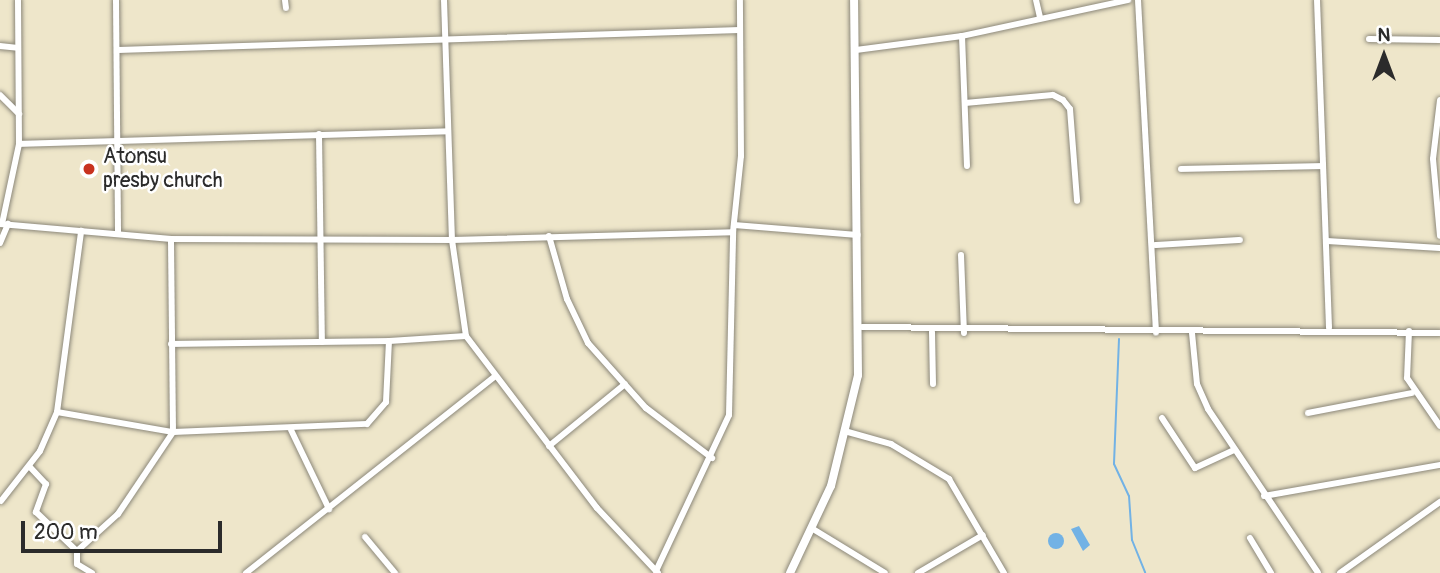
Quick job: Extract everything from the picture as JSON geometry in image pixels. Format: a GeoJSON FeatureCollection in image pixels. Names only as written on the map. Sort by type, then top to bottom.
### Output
{"type":"FeatureCollection","features":[{"type":"Feature","properties":{"kind":"street"},"geometry":{"type":"LineString","coordinates":[[0,243],[19,144],[18,0]]}},
{"type":"Feature","properties":{"kind":"street"},"geometry":{"type":"LineString","coordinates":[[116,0],[120,144],[118,233]]}},
{"type":"Feature","properties":{"kind":"street"},"geometry":{"type":"LineString","coordinates":[[444,0],[443,40],[452,240],[466,336],[549,446],[657,572],[712,458],[733,392],[740,0]]}},
{"type":"Feature","properties":{"kind":"street"},"geometry":{"type":"LineString","coordinates":[[790,573],[813,529],[848,432],[862,327],[854,0]]}},
{"type":"Feature","properties":{"kind":"street"},"geometry":{"type":"LineString","coordinates":[[1036,0],[1040,18]]}},
{"type":"Feature","properties":{"kind":"street"},"geometry":{"type":"LineString","coordinates":[[856,50],[962,36],[1128,0]]}},
{"type":"Feature","properties":{"kind":"street"},"geometry":{"type":"LineString","coordinates":[[1138,0],[1155,245],[1156,333]]}},
{"type":"Feature","properties":{"kind":"street"},"geometry":{"type":"LineString","coordinates":[[1317,0],[1329,328]]}},
{"type":"Feature","properties":{"kind":"street"},"geometry":{"type":"LineString","coordinates":[[118,50],[740,30]]}},
{"type":"Feature","properties":{"kind":"street"},"geometry":{"type":"LineString","coordinates":[[962,36],[967,166]]}},
{"type":"Feature","properties":{"kind":"street"},"geometry":{"type":"LineString","coordinates":[[1369,39],[1440,40]]}},
{"type":"Feature","properties":{"kind":"street"},"geometry":{"type":"LineString","coordinates":[[0,46],[18,48]]}},
{"type":"Feature","properties":{"kind":"street"},"geometry":{"type":"LineString","coordinates":[[0,95],[19,114]]}},
{"type":"Feature","properties":{"kind":"street"},"geometry":{"type":"LineString","coordinates":[[965,103],[1063,100],[1070,109],[1077,201]]}},
{"type":"Feature","properties":{"kind":"street"},"geometry":{"type":"LineString","coordinates":[[1440,100],[1433,159],[1440,236]]}},
{"type":"Feature","properties":{"kind":"street"},"geometry":{"type":"LineString","coordinates":[[19,144],[120,144],[447,131]]}},
{"type":"Feature","properties":{"kind":"street"},"geometry":{"type":"LineString","coordinates":[[319,134],[321,342]]}},
{"type":"Feature","properties":{"kind":"street"},"geometry":{"type":"LineString","coordinates":[[1181,169],[1322,166]]}},
{"type":"Feature","properties":{"kind":"street"},"geometry":{"type":"LineString","coordinates":[[3,224],[172,239],[320,237],[452,240],[734,229],[859,235]]}},
{"type":"Feature","properties":{"kind":"street"},"geometry":{"type":"LineString","coordinates":[[0,502],[29,466],[57,412],[81,230]]}},
{"type":"Feature","properties":{"kind":"street"},"geometry":{"type":"LineString","coordinates":[[549,236],[575,320],[625,384],[664,424],[712,458]]}},
{"type":"Feature","properties":{"kind":"street"},"geometry":{"type":"LineString","coordinates":[[77,551],[118,514],[173,432],[172,239]]}},
{"type":"Feature","properties":{"kind":"street"},"geometry":{"type":"LineString","coordinates":[[1155,245],[1240,240]]}},
{"type":"Feature","properties":{"kind":"street"},"geometry":{"type":"LineString","coordinates":[[1327,241],[1440,248]]}},
{"type":"Feature","properties":{"kind":"street"},"geometry":{"type":"LineString","coordinates":[[961,255],[964,333]]}},
{"type":"Feature","properties":{"kind":"street"},"geometry":{"type":"LineString","coordinates":[[862,327],[964,333],[1156,333],[1329,328],[1440,333]]}},
{"type":"Feature","properties":{"kind":"street"},"geometry":{"type":"LineString","coordinates":[[1409,331],[1412,393],[1440,426]]}},
{"type":"Feature","properties":{"kind":"street"},"geometry":{"type":"LineString","coordinates":[[932,332],[933,384]]}},
{"type":"Feature","properties":{"kind":"street"},"geometry":{"type":"LineString","coordinates":[[1192,332],[1197,384],[1234,450],[1313,571]]}},
{"type":"Feature","properties":{"kind":"street"},"geometry":{"type":"LineString","coordinates":[[171,344],[389,341],[466,336]]}},
{"type":"Feature","properties":{"kind":"street"},"geometry":{"type":"LineString","coordinates":[[57,412],[173,432],[291,430],[375,420],[388,392],[389,341]]}},
{"type":"Feature","properties":{"kind":"street"},"geometry":{"type":"LineString","coordinates":[[246,573],[495,376]]}},
{"type":"Feature","properties":{"kind":"street"},"geometry":{"type":"LineString","coordinates":[[549,446],[625,384]]}},
{"type":"Feature","properties":{"kind":"street"},"geometry":{"type":"LineString","coordinates":[[1308,413],[1412,393]]}},
{"type":"Feature","properties":{"kind":"street"},"geometry":{"type":"LineString","coordinates":[[1161,418],[1195,468],[1234,450]]}},
{"type":"Feature","properties":{"kind":"street"},"geometry":{"type":"LineString","coordinates":[[291,430],[329,509]]}},
{"type":"Feature","properties":{"kind":"street"},"geometry":{"type":"LineString","coordinates":[[848,432],[932,465],[984,535],[1004,573]]}},
{"type":"Feature","properties":{"kind":"street"},"geometry":{"type":"LineString","coordinates":[[1264,496],[1440,465]]}},
{"type":"Feature","properties":{"kind":"street"},"geometry":{"type":"LineString","coordinates":[[29,466],[46,484],[36,512],[77,551],[77,565],[92,573]]}},
{"type":"Feature","properties":{"kind":"street"},"geometry":{"type":"LineString","coordinates":[[1340,573],[1440,502]]}},
{"type":"Feature","properties":{"kind":"street"},"geometry":{"type":"LineString","coordinates":[[813,529],[885,573]]}},
{"type":"Feature","properties":{"kind":"street"},"geometry":{"type":"LineString","coordinates":[[918,573],[984,535]]}},
{"type":"Feature","properties":{"kind":"street"},"geometry":{"type":"LineString","coordinates":[[365,537],[395,573]]}},
{"type":"Feature","properties":{"kind":"street"},"geometry":{"type":"LineString","coordinates":[[1250,538],[1271,573]]}},
{"type":"Feature","properties":{"kind":"water"},"geometry":{"type":"Polygon","coordinates":[[[1079,526],[1090,545],[1083,551],[1071,529],[1079,526]]]}},
{"type":"Feature","properties":{"kind":"water"},"geometry":{"type":"Polygon","coordinates":[[[1053,533],[1059,533],[1064,541],[1062,547],[1053,549],[1048,544],[1048,538],[1053,533]]]}},
{"type":"Feature","properties":{"kind":"waterway"},"geometry":{"type":"LineString","coordinates":[[1119,339],[1114,464],[1129,496],[1132,540],[1145,573]]}},
{"type":"Feature","properties":{"kind":"place","name":"Atonsu presby church"},"geometry":{"type":"Point","coordinates":[89,169]}}]}
